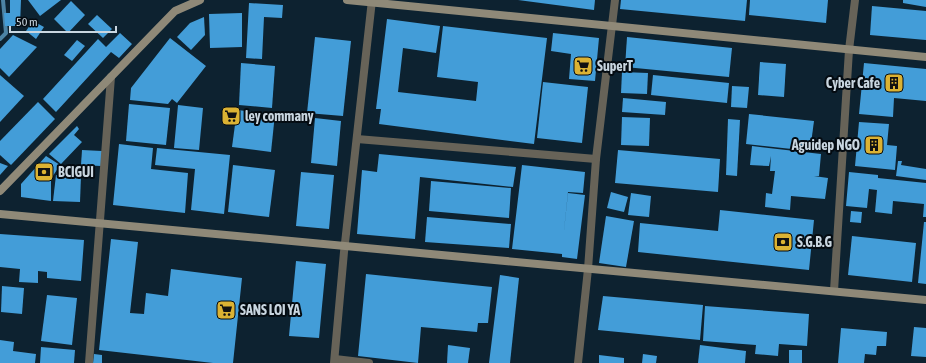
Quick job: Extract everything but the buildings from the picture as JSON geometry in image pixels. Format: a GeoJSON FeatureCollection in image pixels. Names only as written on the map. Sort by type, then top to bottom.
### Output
{"type":"FeatureCollection","features":[{"type":"Feature","properties":{"kind":"main road"},"geometry":{"type":"LineString","coordinates":[[0,191],[176,11],[200,0]]}},
{"type":"Feature","properties":{"kind":"main road"},"geometry":{"type":"LineString","coordinates":[[347,0],[372,1],[926,57]]}},
{"type":"Feature","properties":{"kind":"main road"},"geometry":{"type":"LineString","coordinates":[[0,214],[926,300]]}},
{"type":"Feature","properties":{"kind":"street"},"geometry":{"type":"LineString","coordinates":[[578,363],[588,269],[596,159],[615,0]]}},
{"type":"Feature","properties":{"kind":"street"},"geometry":{"type":"LineString","coordinates":[[834,291],[849,50],[855,0]]}},
{"type":"Feature","properties":{"kind":"street"},"geometry":{"type":"LineString","coordinates":[[369,363],[335,361],[345,247],[372,1]]}},
{"type":"Feature","properties":{"kind":"street"},"geometry":{"type":"LineString","coordinates":[[89,363],[111,77]]}},
{"type":"Feature","properties":{"kind":"street"},"geometry":{"type":"LineString","coordinates":[[357,138],[596,159]]}},
{"type":"Feature","properties":{"kind":"waterway"},"geometry":{"type":"LineString","coordinates":[[0,39],[6,33],[3,0]]}},
{"type":"Feature","properties":{"kind":"place","name":"SuperT"},"geometry":{"type":"Point","coordinates":[583,66]}},
{"type":"Feature","properties":{"kind":"place","name":"Cyber Cafe"},"geometry":{"type":"Point","coordinates":[894,83]}},
{"type":"Feature","properties":{"kind":"place","name":"ley commany"},"geometry":{"type":"Point","coordinates":[231,116]}},
{"type":"Feature","properties":{"kind":"place","name":"Aguidep NGO"},"geometry":{"type":"Point","coordinates":[874,145]}},
{"type":"Feature","properties":{"kind":"place","name":"BCIGUI"},"geometry":{"type":"Point","coordinates":[44,172]}},
{"type":"Feature","properties":{"kind":"place","name":"S.G.B.G"},"geometry":{"type":"Point","coordinates":[783,242]}},
{"type":"Feature","properties":{"kind":"place","name":"SANS LOI YA"},"geometry":{"type":"Point","coordinates":[226,310]}}]}
